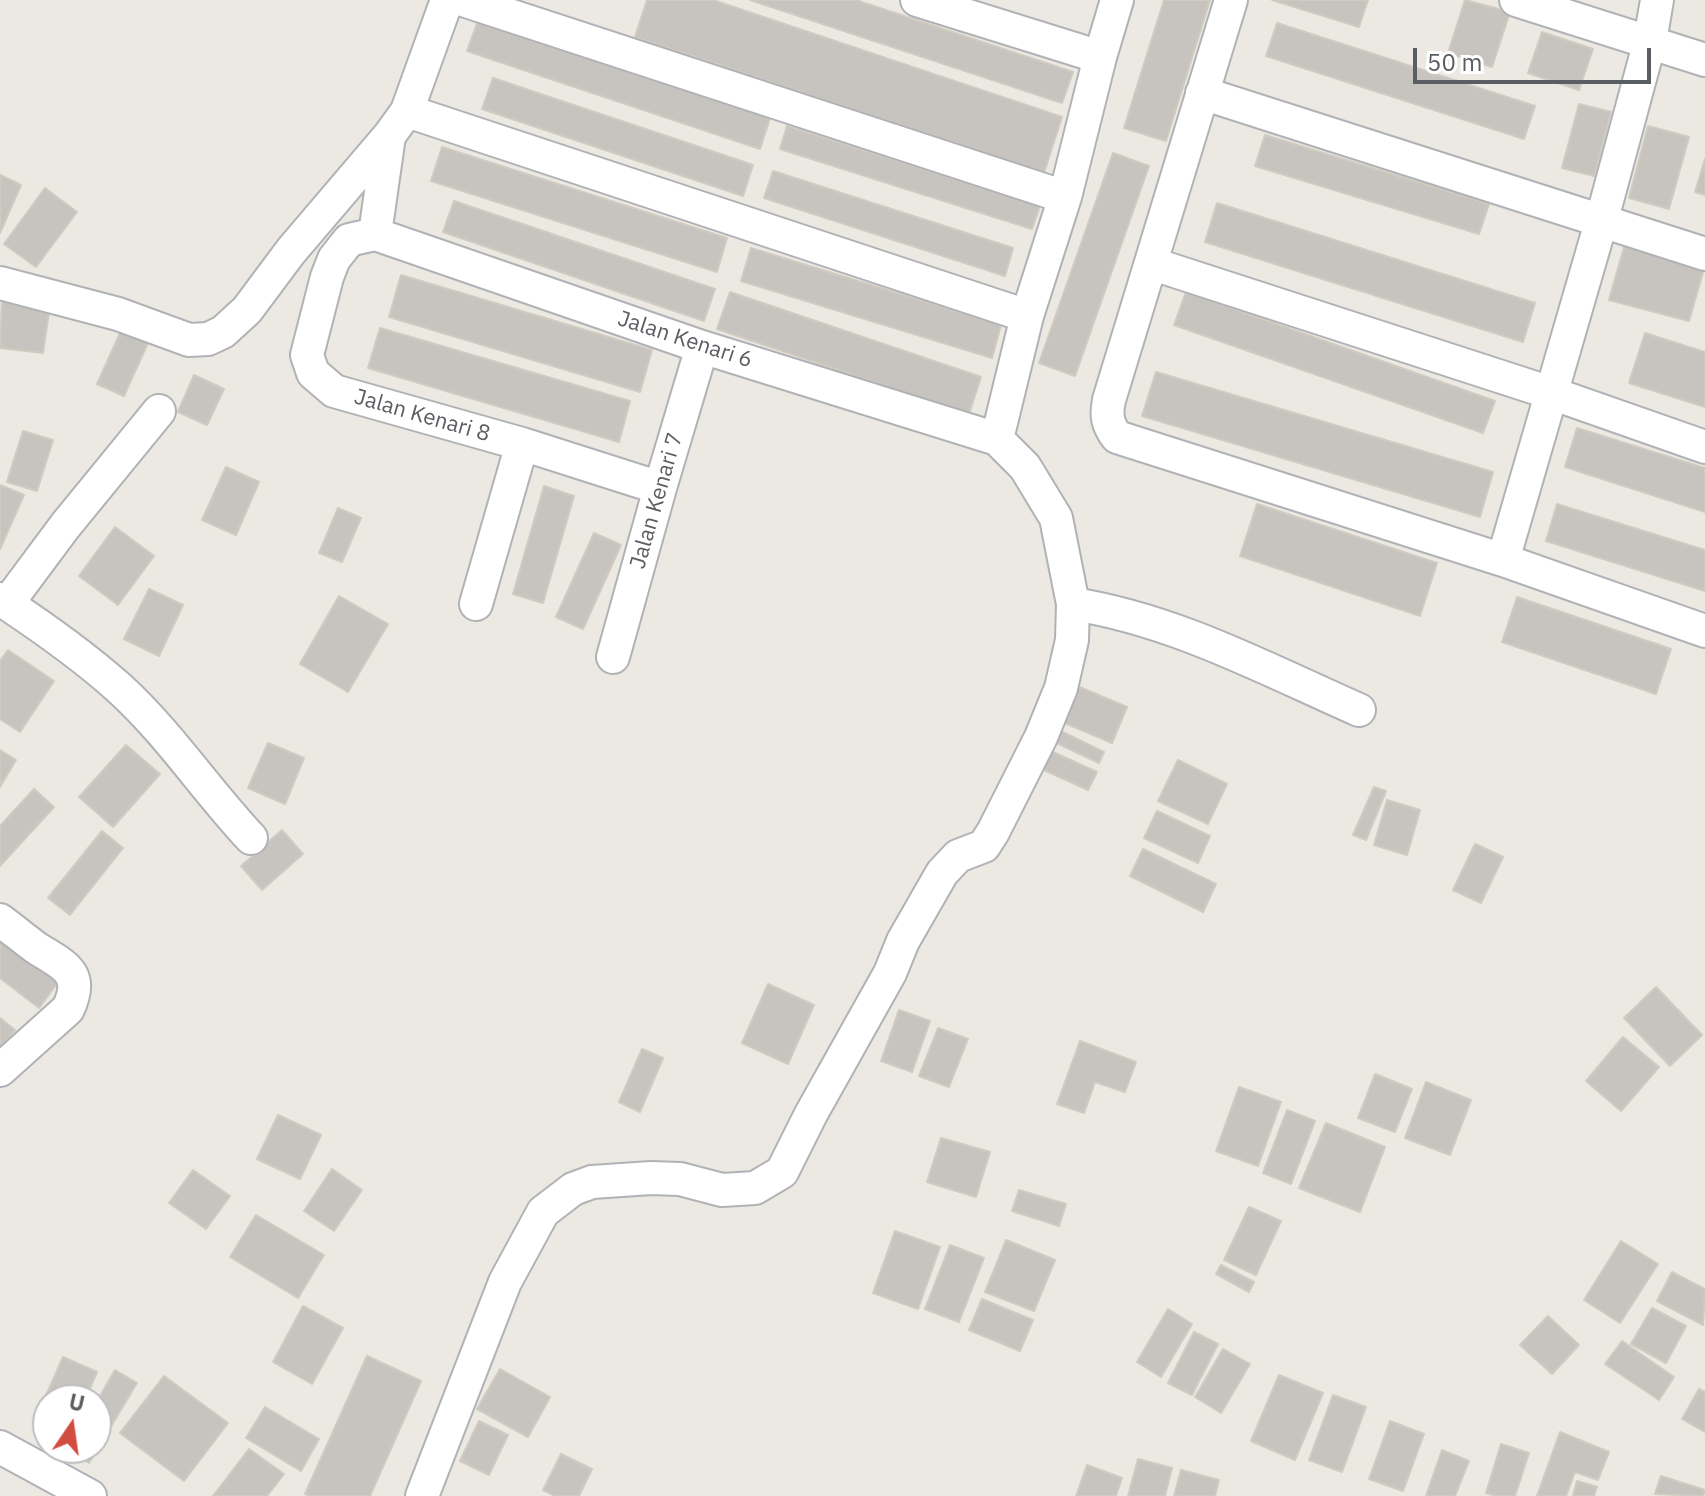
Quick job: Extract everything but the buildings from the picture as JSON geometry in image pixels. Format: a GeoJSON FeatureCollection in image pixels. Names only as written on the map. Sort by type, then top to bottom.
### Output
{"type":"FeatureCollection","features":[{"type":"Feature","properties":{"kind":"street"},"geometry":{"type":"LineString","coordinates":[[375,234],[398,123],[447,0]]}},
{"type":"Feature","properties":{"kind":"street"},"geometry":{"type":"LineString","coordinates":[[463,0],[1065,197]]}},
{"type":"Feature","properties":{"kind":"street"},"geometry":{"type":"LineString","coordinates":[[917,0],[1100,57]]}},
{"type":"Feature","properties":{"kind":"street"},"geometry":{"type":"LineString","coordinates":[[422,1496],[505,1282],[543,1212],[573,1189],[592,1182],[680,1179],[722,1190],[755,1188],[782,1172],[942,873],[958,856],[984,846],[1041,737],[1061,688],[1072,640],[1073,604],[1056,518],[1025,467],[997,439],[1027,316],[1065,197],[1117,0]]}},
{"type":"Feature","properties":{"kind":"street"},"geometry":{"type":"LineString","coordinates":[[1231,0],[1107,410],[1107,421],[1117,437],[1503,560],[1705,631]]}},
{"type":"Feature","properties":{"kind":"street"},"geometry":{"type":"LineString","coordinates":[[1516,0],[1705,60]]}},
{"type":"Feature","properties":{"kind":"street"},"geometry":{"type":"LineString","coordinates":[[1503,560],[1602,219],[1650,41],[1657,0]]}},
{"type":"Feature","properties":{"kind":"street"},"geometry":{"type":"LineString","coordinates":[[1202,93],[1705,254]]}},
{"type":"Feature","properties":{"kind":"street"},"geometry":{"type":"LineString","coordinates":[[0,283],[118,314],[189,340],[208,339],[223,332],[247,310],[291,251],[398,123]]}},
{"type":"Feature","properties":{"kind":"street"},"geometry":{"type":"LineString","coordinates":[[398,123],[1027,316]]}},
{"type":"Feature","properties":{"kind":"street","name":"Jalan Kenari 6"},"geometry":{"type":"LineString","coordinates":[[375,234],[702,347],[997,439]]}},
{"type":"Feature","properties":{"kind":"street","name":"Jalan Kenari 8"},"geometry":{"type":"LineString","coordinates":[[375,234],[349,240],[334,259],[307,355],[313,373],[334,391],[522,444],[660,488]]}},
{"type":"Feature","properties":{"kind":"street"},"geometry":{"type":"LineString","coordinates":[[1153,264],[1551,393],[1705,447]]}},
{"type":"Feature","properties":{"kind":"street","name":"Jalan Kenari 7"},"geometry":{"type":"LineString","coordinates":[[613,657],[702,347]]}},
{"type":"Feature","properties":{"kind":"street"},"geometry":{"type":"LineString","coordinates":[[159,411],[4,601],[71,648],[118,687],[159,729],[218,803],[251,838]]}},
{"type":"Feature","properties":{"kind":"street"},"geometry":{"type":"LineString","coordinates":[[476,604],[522,444]]}},
{"type":"Feature","properties":{"kind":"street"},"geometry":{"type":"LineString","coordinates":[[1073,604],[1116,611],[1164,626],[1359,710]]}},
{"type":"Feature","properties":{"kind":"street"},"geometry":{"type":"LineString","coordinates":[[0,920],[66,965],[74,981],[74,997],[68,1009],[0,1070]]}},
{"type":"Feature","properties":{"kind":"street"},"geometry":{"type":"LineString","coordinates":[[0,1447],[90,1496]]}}]}
